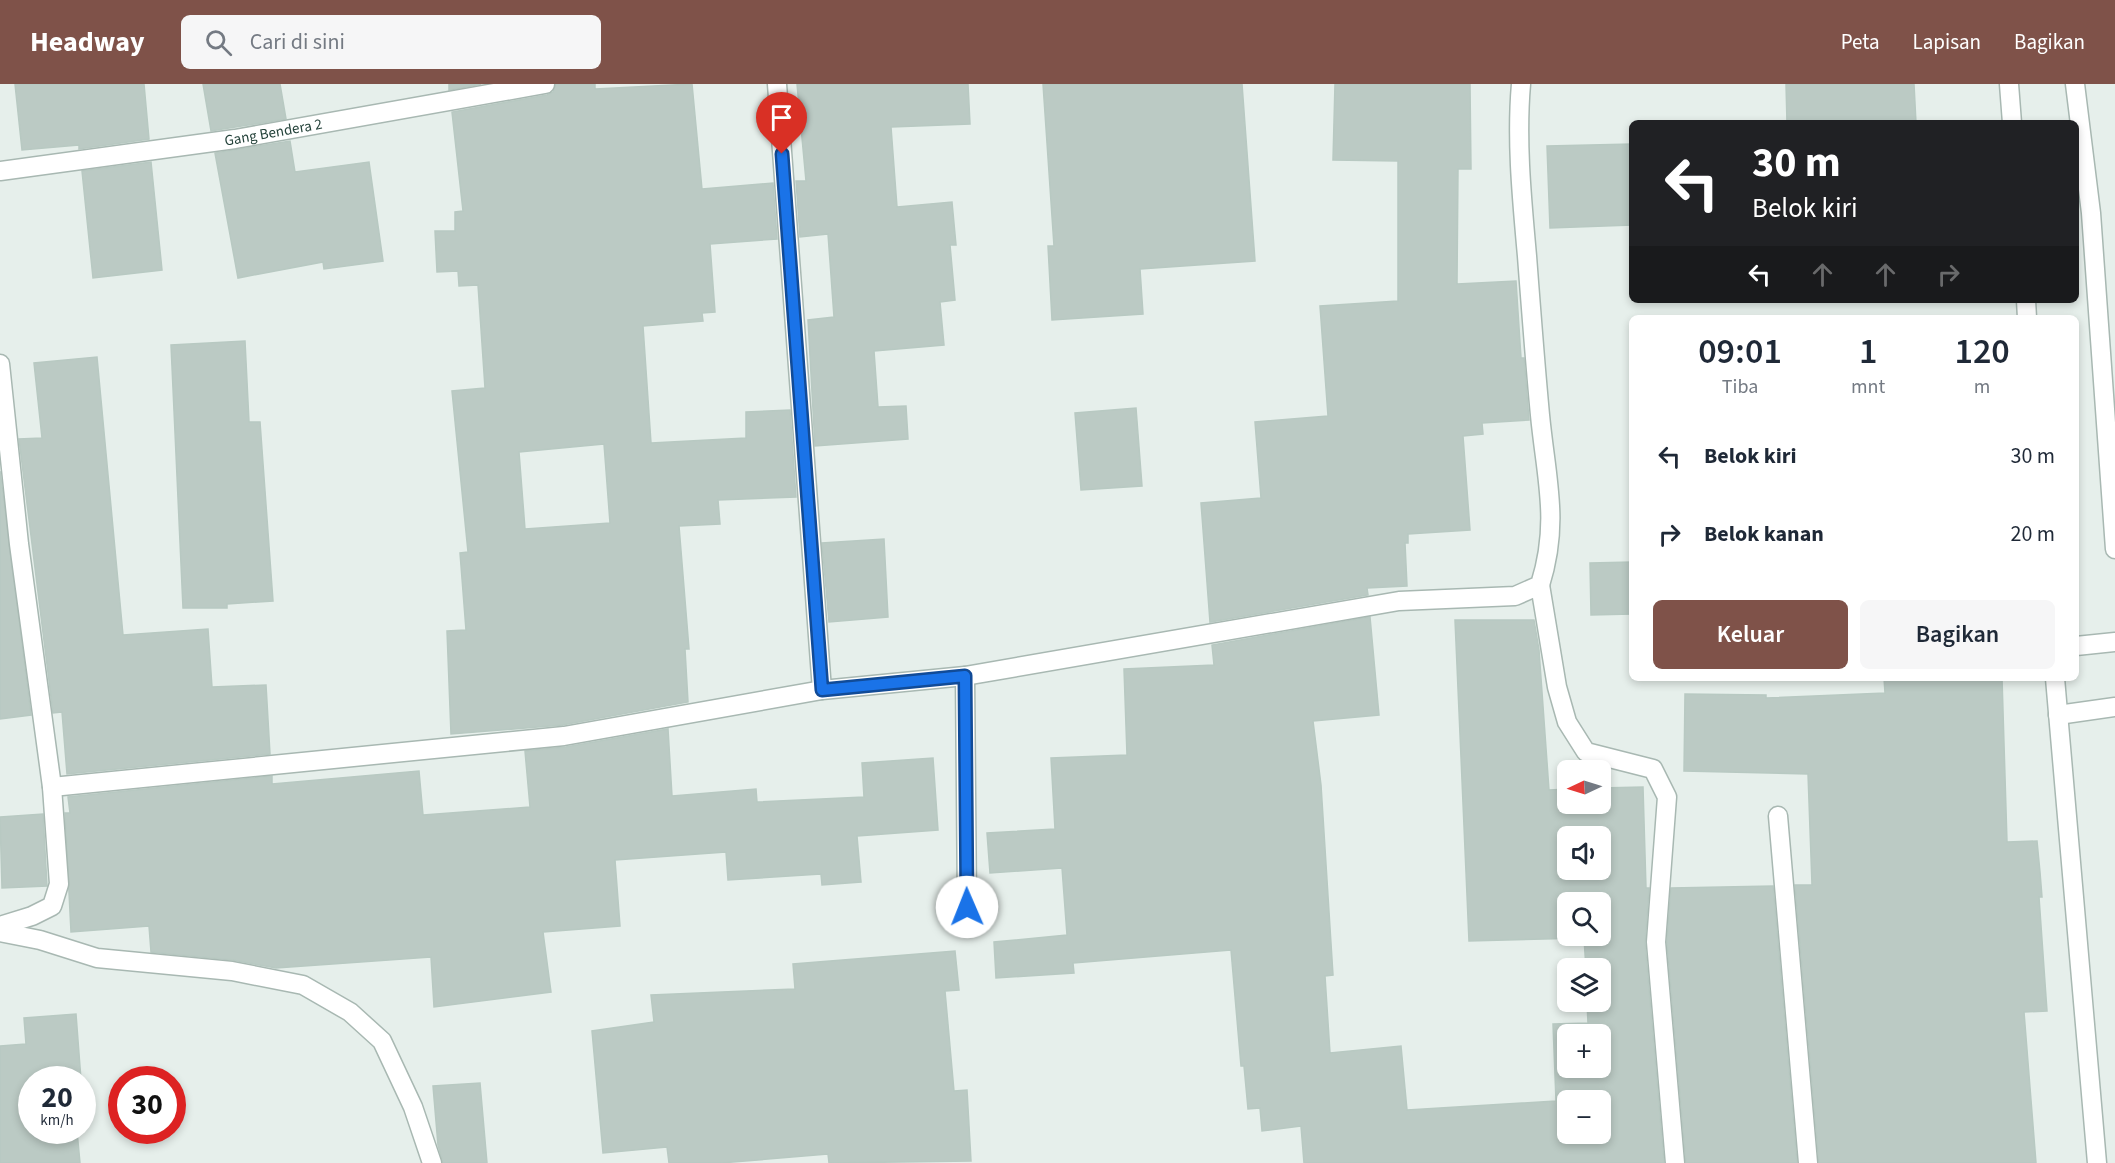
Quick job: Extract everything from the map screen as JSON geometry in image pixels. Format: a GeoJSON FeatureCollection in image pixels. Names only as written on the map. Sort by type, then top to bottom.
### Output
{"type":"FeatureCollection","features":[{"type":"Feature","properties":{"kind":"street","name":"Gang Bendera 2"},"geometry":{"type":"LineString","coordinates":[[0,171],[234,139],[545,84]]}},
{"type":"Feature","properties":{"kind":"street"},"geometry":{"type":"LineString","coordinates":[[777,84],[822,690]]}},
{"type":"Feature","properties":{"kind":"street"},"geometry":{"type":"LineString","coordinates":[[1521,84],[1519,108],[1522,204],[1540,417],[1552,503],[1549,556],[1540,585],[1557,687],[1567,722],[1586,752],[1653,769],[1667,797],[1656,942],[1676,1163]]}},
{"type":"Feature","properties":{"kind":"street"},"geometry":{"type":"LineString","coordinates":[[2009,84],[2012,120]]}},
{"type":"Feature","properties":{"kind":"street"},"geometry":{"type":"LineString","coordinates":[[2075,84],[2091,213],[2115,549]]}},
{"type":"Feature","properties":{"kind":"street"},"geometry":{"type":"LineString","coordinates":[[0,364],[19,544],[52,787],[59,884],[52,906],[32,916],[0,926]]}},
{"type":"Feature","properties":{"kind":"street"},"geometry":{"type":"LineString","coordinates":[[52,787],[564,736],[822,690],[965,676],[1399,601],[1515,596],[1540,585]]}},
{"type":"Feature","properties":{"kind":"street"},"geometry":{"type":"LineString","coordinates":[[2079,646],[2115,642]]}},
{"type":"Feature","properties":{"kind":"street"},"geometry":{"type":"LineString","coordinates":[[965,676],[967,907]]}},
{"type":"Feature","properties":{"kind":"street"},"geometry":{"type":"LineString","coordinates":[[2055,681],[2097,1163]]}},
{"type":"Feature","properties":{"kind":"street"},"geometry":{"type":"LineString","coordinates":[[2058,715],[2115,707]]}},
{"type":"Feature","properties":{"kind":"street"},"geometry":{"type":"LineString","coordinates":[[1778,816],[1808,1163]]}},
{"type":"Feature","properties":{"kind":"street"},"geometry":{"type":"LineString","coordinates":[[0,932],[40,940],[98,958],[232,971],[303,985],[350,1012],[382,1041],[413,1107],[432,1163]]}},
{"type":"Feature","properties":{"kind":"building"},"geometry":{"type":"Polygon","coordinates":[[[15,84],[144,84],[149,139],[79,149],[79,145],[22,150],[15,84]]]}},
{"type":"Feature","properties":{"kind":"building"},"geometry":{"type":"Polygon","coordinates":[[[203,84],[280,84],[286,119],[211,131],[203,84]]]}},
{"type":"Feature","properties":{"kind":"building"},"geometry":{"type":"Polygon","coordinates":[[[449,84],[481,84],[449,90],[449,84]]]}},
{"type":"Feature","properties":{"kind":"building"},"geometry":{"type":"Polygon","coordinates":[[[556,84],[595,84],[595,89],[692,84],[702,189],[773,183],[777,239],[710,244],[715,312],[702,313],[703,321],[643,326],[651,443],[746,438],[746,412],[790,410],[796,497],[718,500],[720,524],[679,526],[689,649],[685,649],[688,702],[562,725],[451,734],[447,631],[466,630],[460,553],[468,552],[452,391],[485,388],[478,285],[459,286],[458,271],[437,272],[435,231],[455,231],[455,212],[463,211],[452,112],[553,92],[556,84]],[[604,444],[519,452],[525,529],[610,523],[604,444]]]}},
{"type":"Feature","properties":{"kind":"building"},"geometry":{"type":"Polygon","coordinates":[[[797,84],[968,84],[970,124],[891,127],[897,207],[952,202],[956,245],[950,245],[955,300],[940,302],[944,345],[874,351],[878,407],[906,406],[908,439],[815,446],[808,320],[834,317],[828,234],[800,237],[796,181],[806,181],[797,84]]]}},
{"type":"Feature","properties":{"kind":"building"},"geometry":{"type":"Polygon","coordinates":[[[1043,84],[1242,84],[1255,261],[1140,269],[1143,314],[1052,320],[1048,246],[1054,246],[1043,84]]]}},
{"type":"Feature","properties":{"kind":"building"},"geometry":{"type":"Polygon","coordinates":[[[1335,84],[1470,84],[1471,169],[1458,169],[1457,284],[1516,281],[1521,358],[1524,358],[1529,420],[1482,423],[1483,434],[1463,436],[1470,530],[1408,534],[1408,543],[1405,543],[1407,586],[1367,588],[1368,595],[1210,622],[1201,503],[1261,498],[1255,422],[1328,416],[1320,306],[1398,301],[1398,161],[1333,160],[1335,84]]]}},
{"type":"Feature","properties":{"kind":"building"},"geometry":{"type":"Polygon","coordinates":[[[1786,84],[1914,84],[1916,120],[1787,120],[1786,84]]]}},
{"type":"Feature","properties":{"kind":"building"},"geometry":{"type":"Polygon","coordinates":[[[290,141],[295,172],[369,162],[383,261],[324,269],[323,262],[238,278],[215,153],[290,141]]]}},
{"type":"Feature","properties":{"kind":"building"},"geometry":{"type":"Polygon","coordinates":[[[1629,144],[1629,225],[1550,228],[1547,146],[1629,144]]]}},
{"type":"Feature","properties":{"kind":"building"},"geometry":{"type":"Polygon","coordinates":[[[151,162],[162,270],[93,278],[82,171],[151,162]]]}},
{"type":"Feature","properties":{"kind":"building"},"geometry":{"type":"Polygon","coordinates":[[[245,341],[249,422],[260,422],[273,601],[227,604],[227,608],[183,608],[171,345],[245,341]]]}},
{"type":"Feature","properties":{"kind":"building"},"geometry":{"type":"Polygon","coordinates":[[[97,357],[123,635],[208,629],[212,687],[266,685],[270,754],[67,774],[62,712],[53,713],[19,439],[42,438],[34,363],[97,357]]]}},
{"type":"Feature","properties":{"kind":"building"},"geometry":{"type":"Polygon","coordinates":[[[1136,408],[1142,486],[1081,490],[1075,413],[1136,408]]]}},
{"type":"Feature","properties":{"kind":"building"},"geometry":{"type":"Polygon","coordinates":[[[0,471],[31,715],[0,719],[0,471]]]}},
{"type":"Feature","properties":{"kind":"building"},"geometry":{"type":"Polygon","coordinates":[[[884,539],[888,617],[829,622],[822,543],[884,539]]]}},
{"type":"Feature","properties":{"kind":"building"},"geometry":{"type":"Polygon","coordinates":[[[1629,562],[1629,614],[1591,615],[1590,563],[1629,562]]]}},
{"type":"Feature","properties":{"kind":"building"},"geometry":{"type":"Polygon","coordinates":[[[1370,617],[1379,715],[1313,721],[1321,785],[1333,975],[1325,976],[1330,1053],[1401,1046],[1407,1110],[1556,1101],[1553,1024],[1588,1023],[1587,1012],[1611,1012],[1611,958],[1585,958],[1585,946],[1611,946],[1611,892],[1557,892],[1557,939],[1469,941],[1455,620],[1534,620],[1539,650],[1549,790],[1557,790],[1557,814],[1611,814],[1611,788],[1643,787],[1646,888],[1649,888],[1645,943],[1664,1163],[1304,1163],[1301,1126],[1262,1131],[1260,1108],[1248,1109],[1244,1066],[1241,1066],[1231,950],[1073,963],[1074,973],[996,978],[994,942],[1067,935],[1062,868],[990,873],[987,833],[1055,829],[1051,758],[1127,755],[1124,669],[1214,665],[1212,645],[1370,617]]]}},
{"type":"Feature","properties":{"kind":"building"},"geometry":{"type":"Polygon","coordinates":[[[1884,681],[2002,681],[2007,842],[2037,841],[2042,897],[2039,897],[2047,1011],[2024,1012],[2036,1163],[1819,1163],[1795,885],[1812,885],[1808,774],[1684,771],[1685,694],[1766,695],[1766,698],[1885,693],[1884,681]]]}},
{"type":"Feature","properties":{"kind":"building"},"geometry":{"type":"Polygon","coordinates":[[[668,729],[672,796],[756,789],[757,802],[864,797],[862,763],[933,758],[938,830],[857,836],[861,882],[822,885],[821,874],[728,880],[726,852],[615,860],[620,926],[543,932],[551,992],[434,1007],[431,957],[276,968],[233,960],[151,952],[149,926],[71,932],[65,813],[70,813],[68,797],[272,776],[272,784],[419,771],[423,815],[530,807],[525,751],[566,747],[668,729]]]}},
{"type":"Feature","properties":{"kind":"building"},"geometry":{"type":"Polygon","coordinates":[[[43,814],[47,886],[2,888],[0,817],[43,814]]]}},
{"type":"Feature","properties":{"kind":"building"},"geometry":{"type":"Polygon","coordinates":[[[1773,886],[1797,1163],[1686,1163],[1667,942],[1671,888],[1773,886]]]}},
{"type":"Feature","properties":{"kind":"building"},"geometry":{"type":"Polygon","coordinates":[[[955,951],[959,990],[945,991],[954,1091],[967,1090],[971,1161],[829,1163],[828,1154],[721,1163],[669,1163],[667,1147],[603,1153],[592,1031],[654,1022],[651,995],[795,989],[793,964],[955,951]]]}},
{"type":"Feature","properties":{"kind":"building"},"geometry":{"type":"Polygon","coordinates":[[[76,1014],[80,1066],[18,1066],[18,1144],[78,1144],[80,1163],[0,1163],[0,1046],[26,1044],[24,1018],[76,1014]]]}},
{"type":"Feature","properties":{"kind":"building"},"geometry":{"type":"Polygon","coordinates":[[[480,1083],[487,1163],[443,1163],[438,1145],[433,1086],[480,1083]]]}},
{"type":"Feature","properties":{"kind":"route"},"geometry":{"type":"LineString","coordinates":[[782,154],[822,690],[965,676],[967,907]]}}]}
